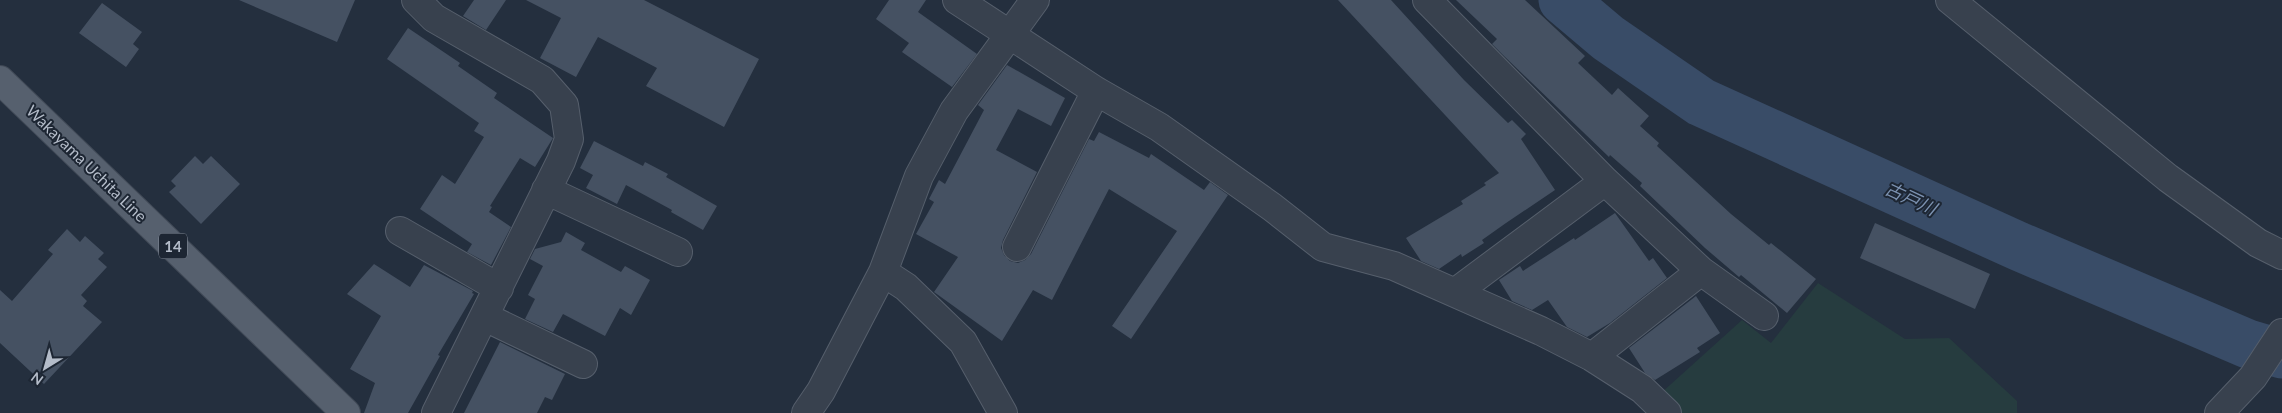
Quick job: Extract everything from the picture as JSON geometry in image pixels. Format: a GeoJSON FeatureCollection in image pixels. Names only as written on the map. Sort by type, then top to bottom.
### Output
{"type":"FeatureCollection","features":[{"type":"Feature","properties":{"kind":"main road","name":"Wakayama Uchita Line"},"geometry":{"type":"LineString","coordinates":[[0,80],[346,413]]}},
{"type":"Feature","properties":{"kind":"street"},"geometry":{"type":"LineString","coordinates":[[416,0],[434,18],[542,80],[564,105],[569,139],[485,317],[436,413]]}},
{"type":"Feature","properties":{"kind":"street"},"geometry":{"type":"LineString","coordinates":[[957,0],[1096,92],[1159,127],[1272,206],[1322,247],[1394,266],[1456,292],[1592,357],[1642,390],[1667,413]]}},
{"type":"Feature","properties":{"kind":"street"},"geometry":{"type":"LineString","coordinates":[[806,413],[821,392],[883,272],[919,176],[954,111],[1008,34],[1035,0]]}},
{"type":"Feature","properties":{"kind":"street"},"geometry":{"type":"LineString","coordinates":[[1426,0],[1605,181],[1701,272],[1764,316]]}},
{"type":"Feature","properties":{"kind":"street"},"geometry":{"type":"LineString","coordinates":[[1950,0],[2168,178],[2258,243],[2282,255]]}},
{"type":"Feature","properties":{"kind":"street"},"geometry":{"type":"LineString","coordinates":[[1018,247],[1096,92]]}},
{"type":"Feature","properties":{"kind":"street"},"geometry":{"type":"LineString","coordinates":[[1456,292],[1605,181]]}},
{"type":"Feature","properties":{"kind":"street"},"geometry":{"type":"LineString","coordinates":[[546,190],[678,252]]}},
{"type":"Feature","properties":{"kind":"street"},"geometry":{"type":"LineString","coordinates":[[400,232],[499,288]]}},
{"type":"Feature","properties":{"kind":"street"},"geometry":{"type":"LineString","coordinates":[[883,272],[906,287],[963,342],[1003,413]]}},
{"type":"Feature","properties":{"kind":"street"},"geometry":{"type":"LineString","coordinates":[[1592,357],[1701,272]]}},
{"type":"Feature","properties":{"kind":"street"},"geometry":{"type":"LineString","coordinates":[[485,317],[583,364]]}},
{"type":"Feature","properties":{"kind":"street"},"geometry":{"type":"LineString","coordinates":[[2219,413],[2254,377],[2282,333]]}},
{"type":"Feature","properties":{"kind":"green space"},"geometry":{"type":"Polygon","coordinates":[[[1818,283],[1905,339],[1949,338],[2017,401],[2017,413],[1681,413],[1660,394],[1742,320],[1771,343],[1818,283]]]}},
{"type":"Feature","properties":{"kind":"building"},"geometry":{"type":"Polygon","coordinates":[[[239,0],[355,0],[337,42],[239,0]]]}},
{"type":"Feature","properties":{"kind":"building"},"geometry":{"type":"Polygon","coordinates":[[[474,0],[506,0],[486,30],[463,16],[474,0]]]}},
{"type":"Feature","properties":{"kind":"building"},"geometry":{"type":"Polygon","coordinates":[[[526,0],[644,0],[759,59],[724,127],[646,86],[657,68],[598,37],[576,77],[540,58],[561,18],[526,0]]]}},
{"type":"Feature","properties":{"kind":"building"},"geometry":{"type":"Polygon","coordinates":[[[889,0],[926,0],[918,12],[977,54],[952,87],[902,52],[909,43],[876,19],[889,0]]]}},
{"type":"Feature","properties":{"kind":"building"},"geometry":{"type":"Polygon","coordinates":[[[1338,0],[1391,0],[1464,80],[1508,123],[1512,120],[1526,134],[1521,139],[1555,190],[1482,240],[1484,243],[1462,257],[1461,254],[1439,269],[1421,261],[1406,238],[1463,204],[1461,201],[1486,185],[1484,183],[1499,173],[1338,0]]]}},
{"type":"Feature","properties":{"kind":"building"},"geometry":{"type":"Polygon","coordinates":[[[1456,0],[1525,0],[1585,56],[1578,63],[1612,95],[1618,88],[1649,116],[1640,126],[1659,143],[1657,146],[1731,214],[1769,245],[1771,243],[1816,279],[1787,313],[1741,275],[1739,277],[1705,248],[1640,186],[1642,183],[1610,155],[1609,157],[1505,57],[1492,44],[1497,39],[1456,0]]]}},
{"type":"Feature","properties":{"kind":"building"},"geometry":{"type":"Polygon","coordinates":[[[102,3],[142,32],[133,44],[139,49],[126,67],[79,33],[102,3]]]}},
{"type":"Feature","properties":{"kind":"building"},"geometry":{"type":"Polygon","coordinates":[[[408,28],[460,63],[458,66],[497,93],[494,98],[553,138],[535,167],[520,158],[490,206],[492,207],[489,212],[511,227],[491,265],[467,252],[472,244],[420,209],[442,175],[455,184],[484,137],[474,131],[479,123],[387,59],[408,28]]]}},
{"type":"Feature","properties":{"kind":"building"},"geometry":{"type":"Polygon","coordinates":[[[1007,65],[1065,98],[1051,126],[1018,109],[996,150],[1037,172],[1003,240],[1001,248],[1004,255],[1010,261],[1018,263],[1025,260],[1031,254],[1089,139],[1094,141],[1099,132],[1149,158],[1151,154],[1204,190],[1210,182],[1228,195],[1131,339],[1112,326],[1177,231],[1109,189],[1052,300],[1033,290],[1002,341],[934,292],[958,257],[916,234],[934,202],[929,199],[939,180],[945,184],[984,110],[978,105],[1007,65]]]}},
{"type":"Feature","properties":{"kind":"building"},"geometry":{"type":"Polygon","coordinates":[[[594,141],[643,166],[645,162],[668,174],[666,177],[717,206],[703,230],[671,212],[672,210],[626,185],[617,204],[586,188],[593,175],[580,168],[594,141]]]}},
{"type":"Feature","properties":{"kind":"building"},"geometry":{"type":"Polygon","coordinates":[[[195,156],[203,164],[211,156],[240,184],[201,224],[169,192],[176,186],[171,181],[195,156]]]}},
{"type":"Feature","properties":{"kind":"building"},"geometry":{"type":"Polygon","coordinates":[[[1615,213],[1649,261],[1653,258],[1667,278],[1610,323],[1587,337],[1567,327],[1548,300],[1532,310],[1512,301],[1499,280],[1520,266],[1523,271],[1574,238],[1575,240],[1615,213]]]}},
{"type":"Feature","properties":{"kind":"building"},"geometry":{"type":"Polygon","coordinates":[[[1875,223],[1990,274],[1975,309],[1860,258],[1875,223]]]}},
{"type":"Feature","properties":{"kind":"building"},"geometry":{"type":"Polygon","coordinates":[[[67,229],[80,242],[85,236],[104,253],[98,259],[107,267],[81,295],[87,301],[83,306],[102,322],[44,384],[0,343],[0,290],[12,301],[53,254],[48,250],[67,229]]]}},
{"type":"Feature","properties":{"kind":"building"},"geometry":{"type":"Polygon","coordinates":[[[566,232],[585,243],[581,250],[621,272],[625,266],[650,280],[631,315],[620,308],[605,336],[563,314],[553,332],[525,319],[535,299],[528,295],[543,266],[530,259],[535,249],[561,242],[566,232]]]}},
{"type":"Feature","properties":{"kind":"building"},"geometry":{"type":"Polygon","coordinates":[[[374,264],[410,287],[424,265],[473,291],[472,293],[474,294],[438,355],[440,356],[408,413],[364,413],[375,383],[350,369],[381,316],[347,294],[374,264]]]}},
{"type":"Feature","properties":{"kind":"building"},"geometry":{"type":"Polygon","coordinates":[[[1696,296],[1720,333],[1697,348],[1700,352],[1655,380],[1645,373],[1629,348],[1696,296]]]}},
{"type":"Feature","properties":{"kind":"building"},"geometry":{"type":"Polygon","coordinates":[[[500,342],[565,374],[552,400],[545,397],[537,413],[464,413],[500,342]]]}},
{"type":"Feature","properties":{"kind":"waterway","name":"古戸川"},"geometry":{"type":"LineString","coordinates":[[1563,0],[1608,38],[1701,102],[2018,246],[2248,344],[2282,354]]}}]}
